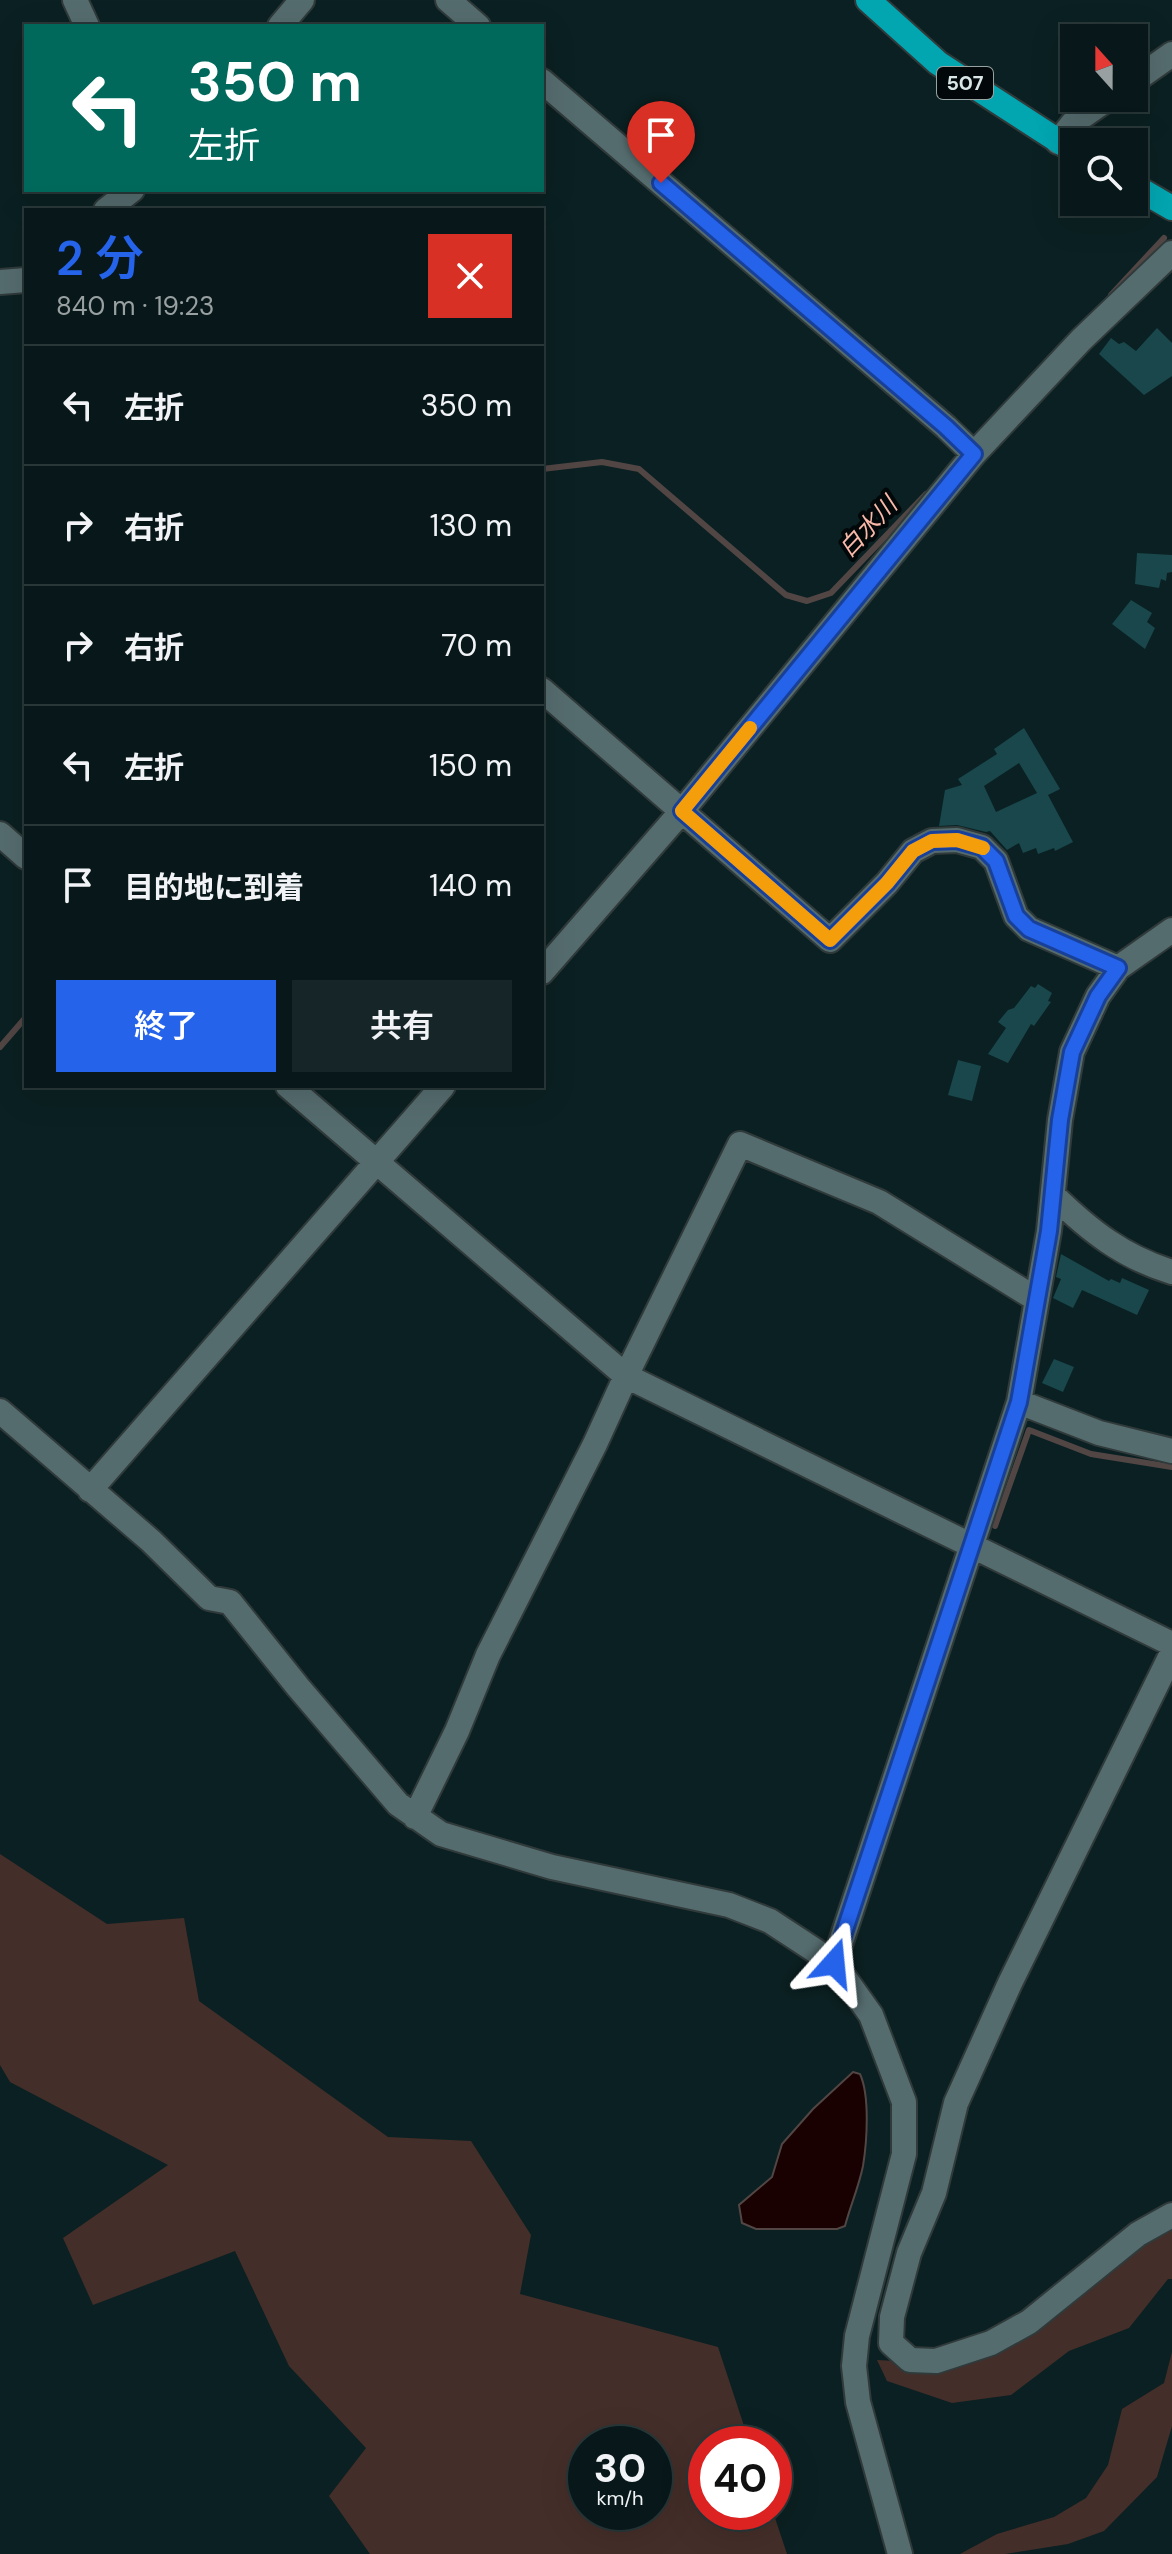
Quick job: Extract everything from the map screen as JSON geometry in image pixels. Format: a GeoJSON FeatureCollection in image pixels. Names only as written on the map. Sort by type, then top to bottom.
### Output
{"type":"FeatureCollection","features":[{"type":"Feature","properties":{"kind":"highway","name":"507"},"geometry":{"type":"LineString","coordinates":[[875,3],[938,63],[1060,142]]}},
{"type":"Feature","properties":{"kind":"highway"},"geometry":{"type":"LineString","coordinates":[[1148,194],[1172,208]]}},
{"type":"Feature","properties":{"kind":"street"},"geometry":{"type":"LineString","coordinates":[[75,0],[86,24]]}},
{"type":"Feature","properties":{"kind":"street"},"geometry":{"type":"LineString","coordinates":[[282,24],[302,0]]}},
{"type":"Feature","properties":{"kind":"street"},"geometry":{"type":"LineString","coordinates":[[448,0],[476,24]]}},
{"type":"Feature","properties":{"kind":"street"},"geometry":{"type":"LineString","coordinates":[[1148,71],[1172,54]]}},
{"type":"Feature","properties":{"kind":"street"},"geometry":{"type":"LineString","coordinates":[[544,83],[974,454]]}},
{"type":"Feature","properties":{"kind":"street"},"geometry":{"type":"LineString","coordinates":[[1071,128],[1073,123],[1089,112]]}},
{"type":"Feature","properties":{"kind":"street"},"geometry":{"type":"LineString","coordinates":[[109,208],[129,192]]}},
{"type":"Feature","properties":{"kind":"street"},"geometry":{"type":"LineString","coordinates":[[544,970],[682,811],[974,454],[1081,340],[1172,253]]}},
{"type":"Feature","properties":{"kind":"street"},"geometry":{"type":"LineString","coordinates":[[0,282],[24,280]]}},
{"type":"Feature","properties":{"kind":"street"},"geometry":{"type":"LineString","coordinates":[[544,692],[830,940],[887,883],[913,851],[932,841],[957,840],[982,847],[996,861],[1016,916],[1029,929],[1118,968]]}},
{"type":"Feature","properties":{"kind":"street"},"geometry":{"type":"LineString","coordinates":[[0,834],[24,855]]}},
{"type":"Feature","properties":{"kind":"street"},"geometry":{"type":"LineString","coordinates":[[834,1963],[1019,1402],[1054,1196],[1060,1120],[1072,1052],[1098,996],[1118,968],[1172,930]]}},
{"type":"Feature","properties":{"kind":"street"},"geometry":{"type":"LineString","coordinates":[[290,1088],[626,1376],[1172,1644]]}},
{"type":"Feature","properties":{"kind":"street"},"geometry":{"type":"LineString","coordinates":[[90,1490],[441,1088]]}},
{"type":"Feature","properties":{"kind":"street"},"geometry":{"type":"LineString","coordinates":[[415,1817],[457,1731],[488,1655],[595,1444],[740,1144],[879,1202],[1036,1299]]}},
{"type":"Feature","properties":{"kind":"street"},"geometry":{"type":"LineString","coordinates":[[1054,1196],[1090,1231],[1122,1251],[1172,1272]]}},
{"type":"Feature","properties":{"kind":"street"},"geometry":{"type":"LineString","coordinates":[[1019,1402],[1099,1433],[1172,1451]]}},
{"type":"Feature","properties":{"kind":"street"},"geometry":{"type":"LineString","coordinates":[[0,1411],[151,1541],[209,1598],[230,1602],[398,1804],[415,1817],[441,1834],[552,1867],[729,1905],[770,1921],[834,1963],[871,2015],[904,2102],[904,2154],[857,2336],[854,2366],[858,2402],[900,2554]]}},
{"type":"Feature","properties":{"kind":"street"},"geometry":{"type":"LineString","coordinates":[[1172,1653],[1010,1983],[956,2103],[934,2193],[909,2253],[892,2317],[891,2343],[910,2360],[936,2361],[991,2343],[1029,2322],[1138,2234],[1172,2215]]}},
{"type":"Feature","properties":{"kind":"shaded area"},"geometry":{"type":"Polygon","coordinates":[[[0,1854],[107,1924],[184,1918],[199,2001],[388,2137],[471,2141],[531,2235],[520,2294],[718,2347],[744,2426],[688,2426],[688,2530],[779,2530],[787,2554],[370,2554],[329,2496],[366,2448],[289,2366],[235,2251],[93,2305],[63,2238],[168,2165],[10,2082],[0,2065],[0,1854]]]}},
{"type":"Feature","properties":{"kind":"shaded area"},"geometry":{"type":"Polygon","coordinates":[[[853,2072],[860,2074],[863,2083],[866,2132],[863,2166],[845,2226],[837,2229],[756,2229],[742,2223],[739,2205],[772,2177],[782,2144],[813,2109],[853,2072]]]}},
{"type":"Feature","properties":{"kind":"shaded area"},"geometry":{"type":"Polygon","coordinates":[[[1172,2225],[1172,2279],[1168,2279],[1129,2328],[1069,2351],[1011,2395],[952,2403],[887,2381],[877,2360],[895,2361],[932,2372],[1153,2233],[1172,2225]]]}},
{"type":"Feature","properties":{"kind":"shaded area"},"geometry":{"type":"Polygon","coordinates":[[[1172,2352],[1172,2426],[1157,2477],[1104,2531],[1068,2544],[1005,2554],[960,2554],[997,2534],[1054,2517],[1086,2498],[1108,2465],[1122,2409],[1164,2383],[1172,2352]]]}},
{"type":"Feature","properties":{"kind":"building"},"geometry":{"type":"Polygon","coordinates":[[[1157,328],[1172,343],[1172,376],[1144,395],[1099,354],[1111,338],[1119,344],[1124,342],[1136,351],[1157,328]]]}},
{"type":"Feature","properties":{"kind":"building"},"geometry":{"type":"Polygon","coordinates":[[[1137,553],[1172,555],[1172,572],[1167,573],[1166,581],[1161,579],[1159,588],[1135,584],[1137,553]]]}},
{"type":"Feature","properties":{"kind":"building"},"geometry":{"type":"Polygon","coordinates":[[[1131,600],[1152,613],[1147,622],[1155,628],[1145,649],[1112,624],[1131,600]]]}},
{"type":"Feature","properties":{"kind":"building"},"geometry":{"type":"Polygon","coordinates":[[[1024,728],[1060,789],[1048,795],[1073,842],[1055,851],[1054,848],[1038,854],[1036,848],[1023,853],[1019,843],[1007,850],[990,831],[957,825],[939,826],[945,790],[962,785],[958,779],[997,754],[994,749],[1024,728]],[[1019,763],[984,786],[996,812],[1037,793],[1019,763]]]}},
{"type":"Feature","properties":{"kind":"building"},"geometry":{"type":"Polygon","coordinates":[[[1038,984],[1052,993],[1048,1001],[1051,1002],[1034,1026],[1031,1024],[1008,1063],[988,1054],[1006,1028],[998,1022],[1031,986],[1035,988],[1038,984]]]}},
{"type":"Feature","properties":{"kind":"building"},"geometry":{"type":"Polygon","coordinates":[[[958,1060],[981,1066],[972,1101],[948,1095],[958,1060]]]}},
{"type":"Feature","properties":{"kind":"building"},"geometry":{"type":"Polygon","coordinates":[[[1061,1254],[1109,1281],[1120,1283],[1122,1278],[1149,1290],[1137,1315],[1082,1290],[1073,1308],[1053,1298],[1061,1279],[1056,1277],[1061,1254]]]}},
{"type":"Feature","properties":{"kind":"building"},"geometry":{"type":"Polygon","coordinates":[[[1054,1359],[1074,1367],[1063,1392],[1042,1383],[1054,1359]]]}},
{"type":"Feature","properties":{"kind":"waterway","name":"白水川"},"geometry":{"type":"LineString","coordinates":[[1111,295],[1164,238]]}},
{"type":"Feature","properties":{"kind":"waterway","name":"白水川"},"geometry":{"type":"LineString","coordinates":[[544,469],[602,462],[639,469],[786,595],[807,601],[831,593],[926,494]]}},
{"type":"Feature","properties":{"kind":"waterway","name":"白水川"},"geometry":{"type":"LineString","coordinates":[[0,1047],[24,1019]]}},
{"type":"Feature","properties":{"kind":"waterway"},"geometry":{"type":"LineString","coordinates":[[995,1526],[1029,1430],[1091,1454],[1172,1467]]}},
{"type":"Feature","properties":{"kind":"slow traffic"},"geometry":{"type":"LineString","coordinates":[[750,728],[682,811],[830,940],[887,883],[913,851],[932,841],[957,840],[983,848]]}},
{"type":"Feature","properties":{"kind":"route"},"geometry":{"type":"LineString","coordinates":[[661,183],[974,454],[682,811],[830,940],[887,883],[913,851],[932,841],[957,840],[982,847],[996,861],[1016,916],[1029,929],[1118,968],[1098,996],[1072,1052],[1060,1120],[1049,1231],[1019,1402],[834,1963]]}}]}
